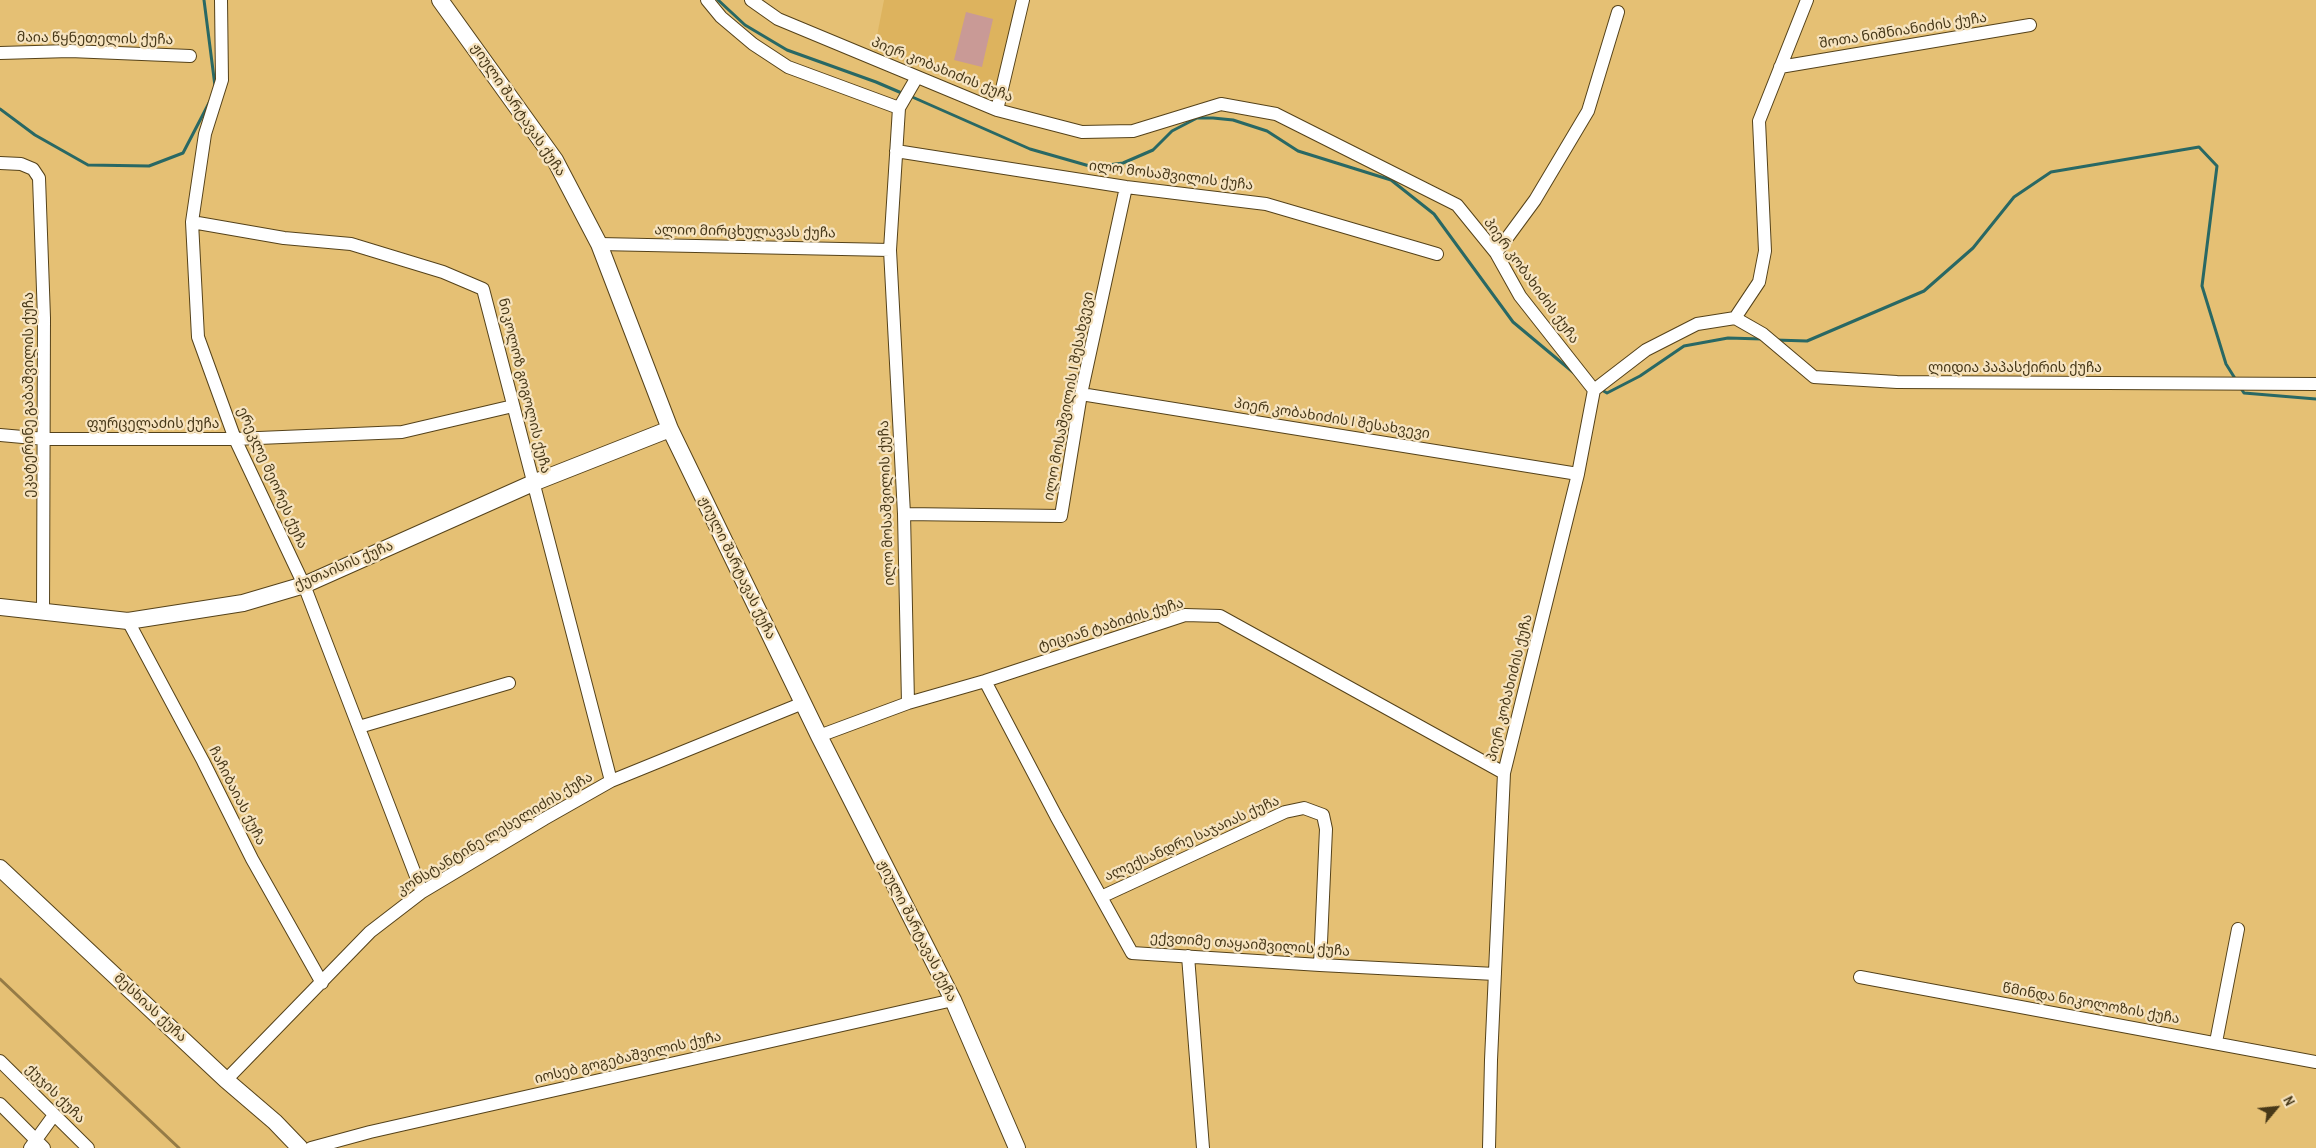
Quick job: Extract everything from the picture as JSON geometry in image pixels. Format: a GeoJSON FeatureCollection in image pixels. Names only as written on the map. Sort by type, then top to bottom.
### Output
{"type":"FeatureCollection","features":[{"type":"Feature","properties":{"kind":"street","name":"ერეკლე მეორეს ქუჩა"},"geometry":{"type":"LineString","coordinates":[[221,0],[222,80],[205,134],[192,222],[198,337],[235,439],[304,585],[422,892]]}},
{"type":"Feature","properties":{"kind":"street","name":"ჟიული შარტავას ქუჩა"},"geometry":{"type":"LineString","coordinates":[[440,0],[555,160],[599,244],[670,429],[819,736],[953,1000],[1017,1148]]}},
{"type":"Feature","properties":{"kind":"street"},"geometry":{"type":"LineString","coordinates":[[707,0],[721,16],[753,44],[788,67],[900,106],[917,77]]}},
{"type":"Feature","properties":{"kind":"street","name":"პიერ კობახიძის ქუჩა"},"geometry":{"type":"LineString","coordinates":[[751,0],[778,19],[997,110],[1082,132],[1133,131],[1221,104],[1276,114],[1457,205],[1496,253],[1520,296],[1594,390],[1578,474],[1504,773],[1489,1148]]}},
{"type":"Feature","properties":{"kind":"street"},"geometry":{"type":"LineString","coordinates":[[997,110],[1023,0]]}},
{"type":"Feature","properties":{"kind":"street"},"geometry":{"type":"LineString","coordinates":[[1594,390],[1646,350],[1697,324],[1735,318],[1759,282],[1765,251],[1759,121],[1807,0]]}},
{"type":"Feature","properties":{"kind":"street"},"geometry":{"type":"LineString","coordinates":[[1496,253],[1535,200],[1588,111],[1618,12]]}},
{"type":"Feature","properties":{"kind":"street","name":"შოთა ნიშნიანიძის ქუჩა"},"geometry":{"type":"LineString","coordinates":[[1780,67],[2030,25]]}},
{"type":"Feature","properties":{"kind":"street","name":"მაია წყნეთელის ქუჩა"},"geometry":{"type":"LineString","coordinates":[[0,53],[70,51],[190,56]]}},
{"type":"Feature","properties":{"kind":"street","name":"ილო მოსაშვილის ქუჩა"},"geometry":{"type":"LineString","coordinates":[[900,106],[890,250],[904,514],[908,703]]}},
{"type":"Feature","properties":{"kind":"street","name":"ილო მოსაშვილის ქუჩა"},"geometry":{"type":"LineString","coordinates":[[896,151],[1126,187],[1266,204],[1438,254]]}},
{"type":"Feature","properties":{"kind":"street","name":"ეკატერინე გაბაშვილის ქუჩა"},"geometry":{"type":"LineString","coordinates":[[0,163],[21,164],[33,169],[39,178],[44,318],[43,613]]}},
{"type":"Feature","properties":{"kind":"street","name":"ილო მოსაშვილის I შესახვევი"},"geometry":{"type":"LineString","coordinates":[[904,514],[1062,516],[1082,394],[1126,187]]}},
{"type":"Feature","properties":{"kind":"street","name":"ნიკოლოზ გოგოლის ქუჩა"},"geometry":{"type":"LineString","coordinates":[[192,222],[284,238],[351,244],[443,272],[483,288],[612,781]]}},
{"type":"Feature","properties":{"kind":"street","name":"ალიო მირცხულავას ქუჩა"},"geometry":{"type":"LineString","coordinates":[[599,244],[890,250]]}},
{"type":"Feature","properties":{"kind":"street","name":"ლიდია პაპასქირის ქუჩა"},"geometry":{"type":"LineString","coordinates":[[1735,318],[1763,334],[1814,377],[1897,382],[2316,384]]}},
{"type":"Feature","properties":{"kind":"street","name":"პიერ კობახიძის I შესახვევი"},"geometry":{"type":"LineString","coordinates":[[1082,394],[1578,474]]}},
{"type":"Feature","properties":{"kind":"street","name":"ფურცელაძის ქუჩა"},"geometry":{"type":"LineString","coordinates":[[0,435],[45,439],[235,439],[402,432],[513,406]]}},
{"type":"Feature","properties":{"kind":"street","name":"ქუთაისის ქუჩა"},"geometry":{"type":"LineString","coordinates":[[0,607],[128,621],[242,603],[304,585],[533,483],[670,429]]}},
{"type":"Feature","properties":{"kind":"street","name":"ტიციან ტაბიძის ქუჩა"},"geometry":{"type":"LineString","coordinates":[[819,736],[908,703],[985,681],[1185,615],[1220,616],[1504,773]]}},
{"type":"Feature","properties":{"kind":"street","name":"ჩაჩიბაიას ქუჩა"},"geometry":{"type":"LineString","coordinates":[[128,621],[252,859],[322,983]]}},
{"type":"Feature","properties":{"kind":"street","name":"ექვთიმე თაყაიშვილის ქუჩა"},"geometry":{"type":"LineString","coordinates":[[985,681],[1132,953],[1320,966],[1495,974]]}},
{"type":"Feature","properties":{"kind":"street"},"geometry":{"type":"LineString","coordinates":[[359,727],[509,683]]}},
{"type":"Feature","properties":{"kind":"street","name":"კონსტანტინე ლესელიძის ქუჩა"},"geometry":{"type":"LineString","coordinates":[[226,1080],[370,932],[422,892],[612,781],[803,703]]}},
{"type":"Feature","properties":{"kind":"street","name":"ალექსანდრე საჯაიას ქუჩა"},"geometry":{"type":"LineString","coordinates":[[1101,897],[1285,812],[1304,808],[1323,815],[1326,829],[1320,966]]}},
{"type":"Feature","properties":{"kind":"street","name":"მესხიას ქუჩა"},"geometry":{"type":"LineString","coordinates":[[0,868],[226,1080],[275,1122],[300,1148]]}},
{"type":"Feature","properties":{"kind":"street"},"geometry":{"type":"LineString","coordinates":[[2216,1042],[2238,928]]}},
{"type":"Feature","properties":{"kind":"street"},"geometry":{"type":"LineString","coordinates":[[1188,956],[1203,1148]]}},
{"type":"Feature","properties":{"kind":"street","name":"წმინდა ნიკოლოზის ქუჩა"},"geometry":{"type":"LineString","coordinates":[[1860,977],[2316,1062]]}},
{"type":"Feature","properties":{"kind":"street","name":"იოსებ გოგებაშვილის ქუჩა"},"geometry":{"type":"LineString","coordinates":[[311,1148],[370,1132],[953,1000]]}},
{"type":"Feature","properties":{"kind":"street","name":"ქუჯის ქუჩა"},"geometry":{"type":"LineString","coordinates":[[0,1061],[88,1148]]}},
{"type":"Feature","properties":{"kind":"street"},"geometry":{"type":"LineString","coordinates":[[0,1104],[37,1145],[54,1115]]}},
{"type":"Feature","properties":{"kind":"shaded area"},"geometry":{"type":"Polygon","coordinates":[[[884,0],[1019,0],[997,94],[874,51],[884,0]]]}},
{"type":"Feature","properties":{"kind":"shaded area"},"geometry":{"type":"Polygon","coordinates":[[[966,12],[993,19],[982,67],[954,60],[966,12]]]}},
{"type":"Feature","properties":{"kind":"waterway"},"geometry":{"type":"LineString","coordinates":[[204,0],[215,86]]}},
{"type":"Feature","properties":{"kind":"waterway"},"geometry":{"type":"LineString","coordinates":[[718,0],[745,25],[787,50],[904,94]]}},
{"type":"Feature","properties":{"kind":"waterway"},"geometry":{"type":"LineString","coordinates":[[910,96],[1030,149],[1093,167],[1123,163],[1153,150],[1172,131],[1197,118],[1213,118],[1233,120],[1267,131],[1298,151],[1391,180],[1434,214],[1513,322],[1574,373]]}},
{"type":"Feature","properties":{"kind":"waterway"},"geometry":{"type":"LineString","coordinates":[[0,109],[35,135],[88,165],[149,166],[183,153],[210,101]]}},
{"type":"Feature","properties":{"kind":"waterway"},"geometry":{"type":"LineString","coordinates":[[1775,340],[1807,341],[1924,291],[1973,248],[2014,197],[2051,172],[2199,147],[2217,166],[2202,286],[2226,364],[2236,380]]}},
{"type":"Feature","properties":{"kind":"waterway"},"geometry":{"type":"LineString","coordinates":[[1600,389],[1607,393],[1640,376],[1684,346],[1728,338],[1762,339]]}},
{"type":"Feature","properties":{"kind":"waterway"},"geometry":{"type":"LineString","coordinates":[[2240,387],[2244,393],[2316,399]]}},
{"type":"Feature","properties":{"kind":"railway"},"geometry":{"type":"LineString","coordinates":[[0,979],[179,1148]]}}]}
